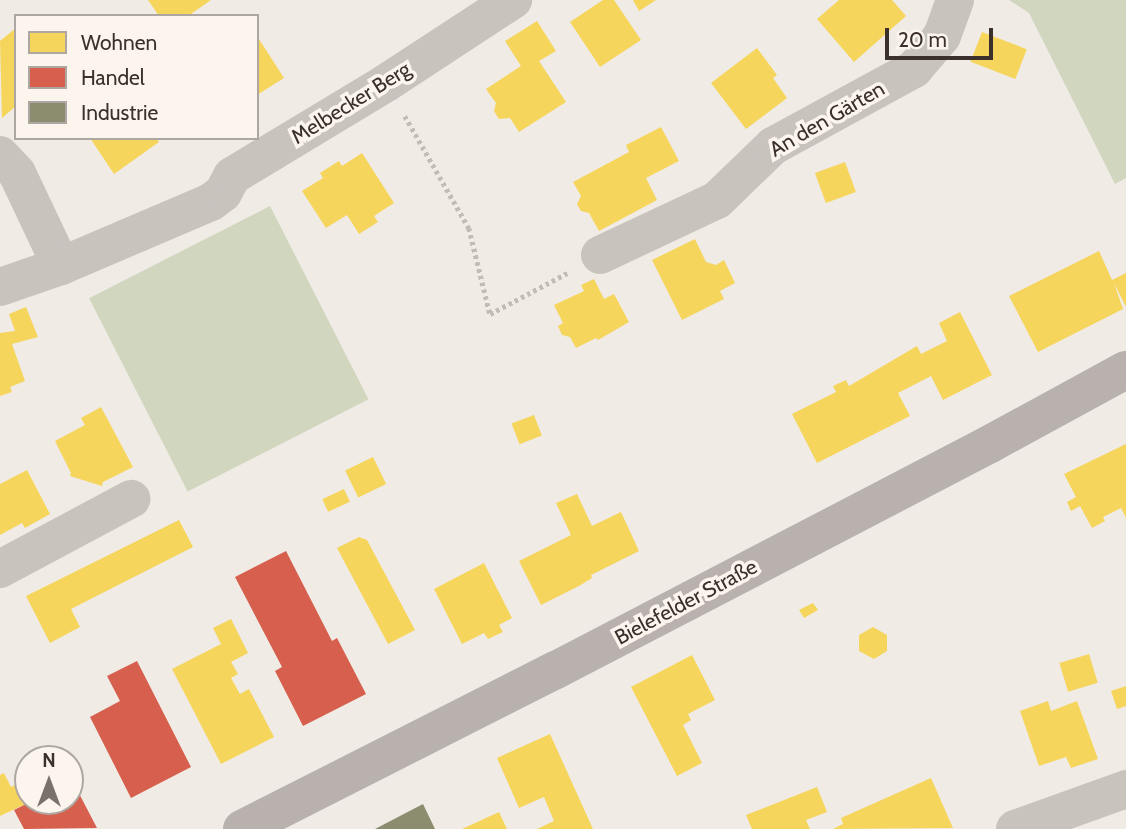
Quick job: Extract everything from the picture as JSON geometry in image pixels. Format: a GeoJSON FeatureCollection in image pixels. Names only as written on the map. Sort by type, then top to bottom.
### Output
{"type":"FeatureCollection","features":[{"type":"Feature","properties":{"kind":"main road","name":"Bielefelder Straße"},"geometry":{"type":"LineString","coordinates":[[243,829],[556,670],[1126,370]]}},
{"type":"Feature","properties":{"kind":"street","name":"Melbecker Berg"},"geometry":{"type":"LineString","coordinates":[[0,286],[61,266],[211,202],[223,193],[232,176],[386,83],[513,0]]}},
{"type":"Feature","properties":{"kind":"street","name":"An den Gärten"},"geometry":{"type":"LineString","coordinates":[[600,255],[718,200],[773,146],[914,69],[942,36],[956,0]]}},
{"type":"Feature","properties":{"kind":"street"},"geometry":{"type":"LineString","coordinates":[[0,155],[17,173],[61,266]]}},
{"type":"Feature","properties":{"kind":"street"},"geometry":{"type":"LineString","coordinates":[[0,569],[131,499]]}},
{"type":"Feature","properties":{"kind":"street"},"geometry":{"type":"LineString","coordinates":[[1015,829],[1055,821],[1126,789]]}},
{"type":"Feature","properties":{"kind":"path"},"geometry":{"type":"LineString","coordinates":[[386,83],[468,228],[490,314],[600,255]]}},
{"type":"Feature","properties":{"kind":"green space"},"geometry":{"type":"Polygon","coordinates":[[[1009,0],[1126,0],[1126,178],[1115,184],[1029,13],[1009,0]]]}},
{"type":"Feature","properties":{"kind":"green space"},"geometry":{"type":"Polygon","coordinates":[[[270,206],[369,399],[188,492],[89,298],[270,206]]]}},
{"type":"Feature","properties":{"kind":"building: Wohnen"},"geometry":{"type":"Polygon","coordinates":[[[148,0],[211,0],[191,14],[158,14],[148,0]]]}},
{"type":"Feature","properties":{"kind":"building: Wohnen"},"geometry":{"type":"Polygon","coordinates":[[[603,0],[614,0],[641,40],[600,67],[570,22],[603,0]]]}},
{"type":"Feature","properties":{"kind":"building: Wohnen"},"geometry":{"type":"Polygon","coordinates":[[[633,0],[656,0],[639,11],[633,0]]]}},
{"type":"Feature","properties":{"kind":"building: Wohnen"},"geometry":{"type":"Polygon","coordinates":[[[839,0],[892,0],[906,16],[854,62],[817,19],[839,0]]]}},
{"type":"Feature","properties":{"kind":"building: Wohnen"},"geometry":{"type":"Polygon","coordinates":[[[537,21],[556,51],[539,61],[566,102],[519,132],[510,118],[499,119],[494,111],[496,103],[486,89],[521,66],[505,41],[537,21]]]}},
{"type":"Feature","properties":{"kind":"building: Wohnen"},"geometry":{"type":"Polygon","coordinates":[[[14,30],[14,108],[2,118],[0,41],[14,30]]]}},
{"type":"Feature","properties":{"kind":"building: Wohnen"},"geometry":{"type":"Polygon","coordinates":[[[982,32],[1027,49],[1015,79],[971,62],[982,32]]]}},
{"type":"Feature","properties":{"kind":"building: Wohnen"},"geometry":{"type":"Polygon","coordinates":[[[259,39],[284,78],[259,94],[259,39]]]}},
{"type":"Feature","properties":{"kind":"building: Wohnen"},"geometry":{"type":"Polygon","coordinates":[[[757,48],[777,75],[773,78],[787,98],[746,129],[711,83],[757,48]]]}},
{"type":"Feature","properties":{"kind":"building: Wohnen"},"geometry":{"type":"Polygon","coordinates":[[[661,127],[679,161],[646,178],[657,200],[599,231],[589,213],[581,211],[577,204],[581,196],[573,182],[629,152],[626,145],[661,127]]]}},
{"type":"Feature","properties":{"kind":"building: Wohnen"},"geometry":{"type":"Polygon","coordinates":[[[91,140],[159,142],[114,174],[91,140]]]}},
{"type":"Feature","properties":{"kind":"building: Wohnen"},"geometry":{"type":"Polygon","coordinates":[[[362,153],[394,203],[374,216],[378,222],[359,234],[347,215],[326,228],[302,191],[323,178],[320,173],[339,161],[342,166],[362,153]]]}},
{"type":"Feature","properties":{"kind":"building: Wohnen"},"geometry":{"type":"Polygon","coordinates":[[[845,162],[856,192],[826,203],[815,173],[845,162]]]}},
{"type":"Feature","properties":{"kind":"building: Wohnen"},"geometry":{"type":"Polygon","coordinates":[[[695,239],[706,262],[716,265],[724,260],[735,283],[720,291],[724,299],[682,320],[652,260],[695,239]]]}},
{"type":"Feature","properties":{"kind":"building: Wohnen"},"geometry":{"type":"Polygon","coordinates":[[[1099,251],[1112,280],[1126,273],[1126,307],[1114,283],[1123,309],[1038,352],[1009,296],[1099,251]]]}},
{"type":"Feature","properties":{"kind":"building: Wohnen"},"geometry":{"type":"Polygon","coordinates":[[[594,279],[604,299],[614,294],[629,322],[598,340],[596,338],[576,348],[570,337],[562,335],[558,326],[563,323],[554,305],[584,291],[581,285],[594,279]]]}},
{"type":"Feature","properties":{"kind":"building: Wohnen"},"geometry":{"type":"Polygon","coordinates":[[[26,307],[38,337],[12,344],[25,381],[10,387],[12,392],[0,396],[0,333],[15,331],[9,314],[26,307]]]}},
{"type":"Feature","properties":{"kind":"building: Wohnen"},"geometry":{"type":"Polygon","coordinates":[[[960,312],[992,375],[943,400],[931,376],[898,393],[910,416],[817,463],[792,414],[836,392],[833,386],[846,380],[849,386],[917,346],[921,354],[947,341],[939,323],[960,312]]]}},
{"type":"Feature","properties":{"kind":"building: Wohnen"},"geometry":{"type":"Polygon","coordinates":[[[101,407],[133,467],[103,482],[102,486],[70,476],[71,473],[55,441],[85,425],[81,418],[101,407]]]}},
{"type":"Feature","properties":{"kind":"building: Wohnen"},"geometry":{"type":"Polygon","coordinates":[[[534,415],[542,436],[519,444],[512,424],[534,415]]]}},
{"type":"Feature","properties":{"kind":"building: Wohnen"},"geometry":{"type":"Polygon","coordinates":[[[1126,444],[1126,518],[1121,508],[1103,517],[1105,521],[1092,528],[1080,506],[1071,511],[1067,502],[1076,497],[1064,474],[1126,444]]]}},
{"type":"Feature","properties":{"kind":"building: Wohnen"},"geometry":{"type":"Polygon","coordinates":[[[373,457],[386,484],[358,498],[345,471],[373,457]]]}},
{"type":"Feature","properties":{"kind":"building: Wohnen"},"geometry":{"type":"Polygon","coordinates":[[[27,470],[50,514],[25,528],[22,523],[0,535],[0,484],[27,470]]]}},
{"type":"Feature","properties":{"kind":"building: Wohnen"},"geometry":{"type":"Polygon","coordinates":[[[344,489],[350,502],[328,512],[322,499],[344,489]]]}},
{"type":"Feature","properties":{"kind":"building: Wohnen"},"geometry":{"type":"Polygon","coordinates":[[[577,494],[592,526],[621,512],[639,551],[591,575],[592,578],[579,586],[541,605],[519,561],[571,535],[556,503],[577,494]]]}},
{"type":"Feature","properties":{"kind":"building: Wohnen"},"geometry":{"type":"Polygon","coordinates":[[[179,520],[193,547],[71,609],[80,627],[50,643],[26,596],[179,520]]]}},
{"type":"Feature","properties":{"kind":"building: Wohnen"},"geometry":{"type":"Polygon","coordinates":[[[359,537],[367,540],[415,630],[388,644],[337,548],[359,537]]]}},
{"type":"Feature","properties":{"kind":"building: Wohnen"},"geometry":{"type":"Polygon","coordinates":[[[484,563],[512,618],[499,625],[503,632],[488,639],[484,633],[462,644],[434,589],[484,563]]]}},
{"type":"Feature","properties":{"kind":"building: Wohnen"},"geometry":{"type":"Polygon","coordinates":[[[813,603],[818,610],[804,618],[799,610],[813,603]]]}},
{"type":"Feature","properties":{"kind":"building: Wohnen"},"geometry":{"type":"Polygon","coordinates":[[[231,619],[248,653],[231,662],[238,674],[231,678],[240,694],[249,689],[274,737],[221,764],[172,669],[221,644],[213,628],[231,619]]]}},
{"type":"Feature","properties":{"kind":"building: Wohnen"},"geometry":{"type":"Polygon","coordinates":[[[873,627],[887,635],[887,651],[874,659],[859,651],[859,635],[873,627]]]}},
{"type":"Feature","properties":{"kind":"building: Wohnen"},"geometry":{"type":"Polygon","coordinates":[[[1089,654],[1098,683],[1068,692],[1059,663],[1089,654]]]}},
{"type":"Feature","properties":{"kind":"building: Wohnen"},"geometry":{"type":"Polygon","coordinates":[[[692,655],[715,700],[688,714],[691,720],[683,725],[702,763],[677,776],[631,687],[692,655]]]}},
{"type":"Feature","properties":{"kind":"building: Wohnen"},"geometry":{"type":"Polygon","coordinates":[[[1126,686],[1126,706],[1117,709],[1111,691],[1126,686]]]}},
{"type":"Feature","properties":{"kind":"building: Wohnen"},"geometry":{"type":"Polygon","coordinates":[[[1048,701],[1051,711],[1077,701],[1098,759],[1071,768],[1066,757],[1039,766],[1020,711],[1048,701]]]}},
{"type":"Feature","properties":{"kind":"building: Wohnen"},"geometry":{"type":"Polygon","coordinates":[[[550,734],[593,829],[537,829],[554,821],[544,797],[519,808],[497,758],[550,734]]]}},
{"type":"Feature","properties":{"kind":"building: Wohnen"},"geometry":{"type":"Polygon","coordinates":[[[4,773],[11,787],[14,786],[14,809],[0,816],[0,775],[4,773]]]}},
{"type":"Feature","properties":{"kind":"building: Wohnen"},"geometry":{"type":"Polygon","coordinates":[[[931,778],[953,828],[833,829],[843,824],[841,818],[931,778]]]}},
{"type":"Feature","properties":{"kind":"building: Wohnen"},"geometry":{"type":"Polygon","coordinates":[[[817,787],[827,812],[806,820],[810,829],[752,829],[746,815],[817,787]]]}},
{"type":"Feature","properties":{"kind":"building: Wohnen"},"geometry":{"type":"Polygon","coordinates":[[[499,812],[507,829],[462,829],[499,812]]]}},
{"type":"Feature","properties":{"kind":"building: Handel"},"geometry":{"type":"Polygon","coordinates":[[[286,551],[332,641],[337,638],[366,694],[303,726],[275,671],[282,667],[235,577],[286,551]]]}},
{"type":"Feature","properties":{"kind":"building: Handel"},"geometry":{"type":"Polygon","coordinates":[[[137,661],[191,767],[131,798],[90,717],[120,701],[107,676],[137,661]]]}},
{"type":"Feature","properties":{"kind":"building: Handel"},"geometry":{"type":"Polygon","coordinates":[[[84,803],[97,828],[24,829],[17,815],[84,815],[84,803]]]}},
{"type":"Feature","properties":{"kind":"building: Industrie"},"geometry":{"type":"Polygon","coordinates":[[[423,804],[435,829],[375,829],[423,804]]]}}]}
